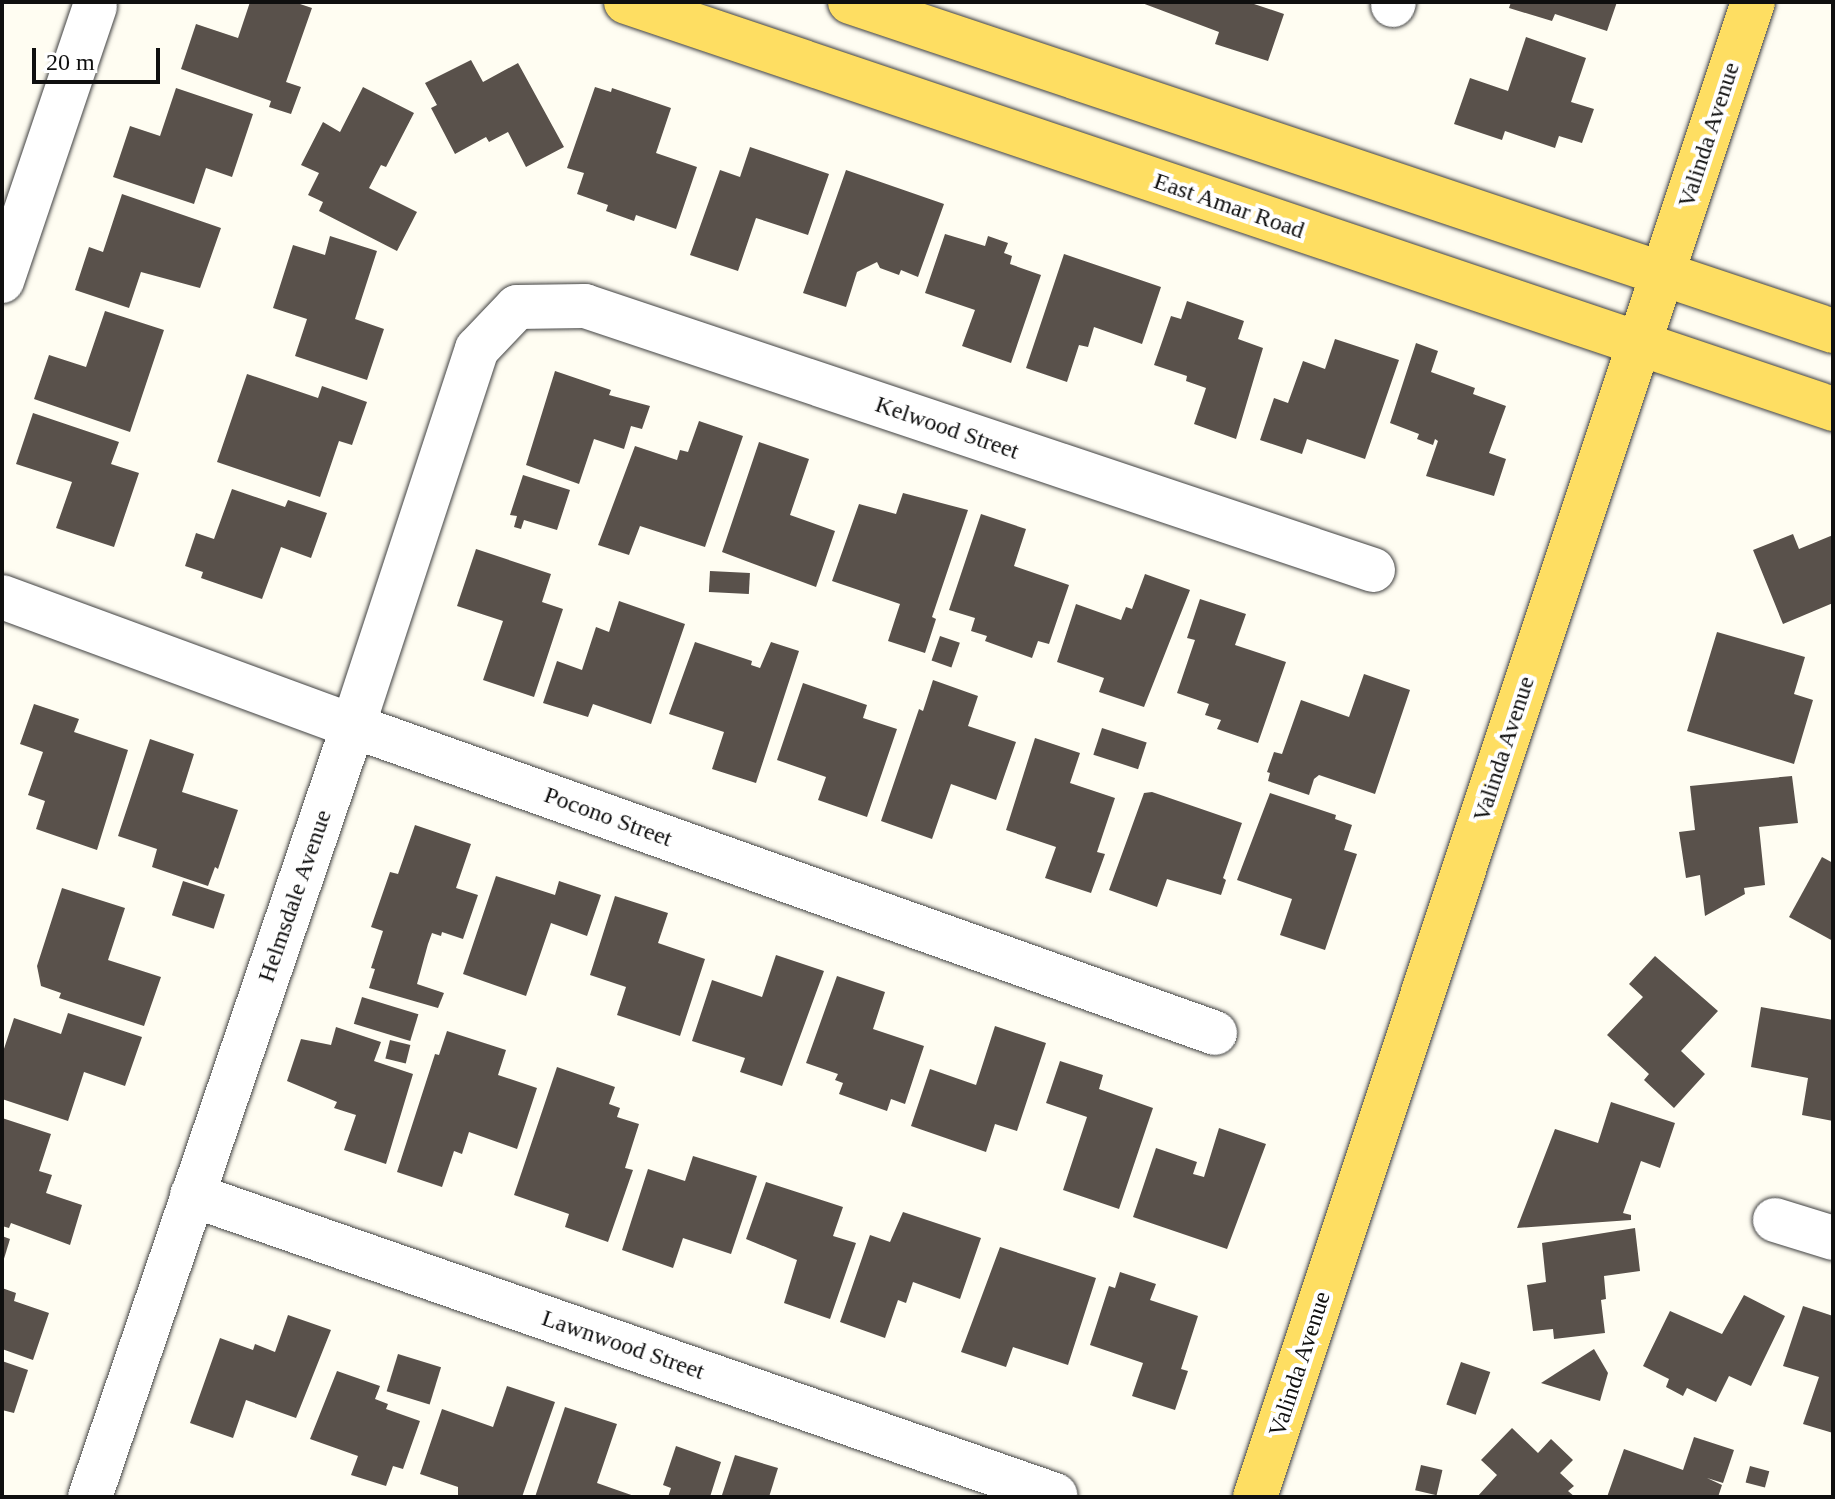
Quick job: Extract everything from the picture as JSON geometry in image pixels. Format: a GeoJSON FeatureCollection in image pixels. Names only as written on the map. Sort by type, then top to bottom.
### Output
{"type":"FeatureCollection","features":[{"type":"Feature","properties":{"kind":"main road","name":"East Amar Road"},"geometry":{"type":"LineString","coordinates":[[626,2],[1833,409]]}},
{"type":"Feature","properties":{"kind":"main road"},"geometry":{"type":"LineString","coordinates":[[850,2],[1833,331]]}},
{"type":"Feature","properties":{"kind":"main road","name":"Valinda Avenue"},"geometry":{"type":"LineString","coordinates":[[1255,1497],[1753,2]]}},
{"type":"Feature","properties":{"kind":"street"},"geometry":{"type":"LineString","coordinates":[[2,281],[95,6]]}},
{"type":"Feature","properties":{"kind":"street","name":"Kelwood Street"},"geometry":{"type":"LineString","coordinates":[[517,307],[585,306],[1373,570]]}},
{"type":"Feature","properties":{"kind":"street","name":"Helmsdale Avenue"},"geometry":{"type":"LineString","coordinates":[[90,1497],[353,726],[477,349],[517,307]]}},
{"type":"Feature","properties":{"kind":"street","name":"Pocono Street"},"geometry":{"type":"LineString","coordinates":[[2,597],[353,726],[1215,1033]]}},
{"type":"Feature","properties":{"kind":"street","name":"Lawnwood Street"},"geometry":{"type":"LineString","coordinates":[[192,1195],[1055,1495]]}},
{"type":"Feature","properties":{"kind":"street"},"geometry":{"type":"LineString","coordinates":[[1775,1220],[1833,1238]]}},
{"type":"Feature","properties":{"kind":"building"},"geometry":{"type":"Polygon","coordinates":[[[250,2],[294,2],[312,8],[286,82],[301,87],[291,114],[269,107],[271,101],[181,69],[196,24],[238,38],[250,2]]]}},
{"type":"Feature","properties":{"kind":"building"},"geometry":{"type":"Polygon","coordinates":[[[1248,2],[1284,14],[1268,61],[1215,44],[1219,32],[1142,3],[1248,2]]]}},
{"type":"Feature","properties":{"kind":"building"},"geometry":{"type":"Polygon","coordinates":[[[1511,2],[1617,2],[1607,31],[1555,14],[1552,21],[1509,8],[1511,2]]]}},
{"type":"Feature","properties":{"kind":"building"},"geometry":{"type":"Polygon","coordinates":[[[1526,37],[1586,58],[1571,102],[1594,109],[1582,143],[1559,136],[1555,148],[1505,131],[1502,140],[1454,124],[1470,78],[1508,91],[1526,37]]]}},
{"type":"Feature","properties":{"kind":"building"},"geometry":{"type":"Polygon","coordinates":[[[471,60],[483,82],[518,63],[564,147],[526,167],[508,132],[489,142],[486,137],[455,154],[431,108],[437,105],[425,83],[471,60]]]}},
{"type":"Feature","properties":{"kind":"building"},"geometry":{"type":"Polygon","coordinates":[[[363,87],[414,113],[386,167],[381,165],[369,188],[417,212],[397,251],[319,211],[323,202],[308,195],[319,173],[301,165],[323,122],[340,132],[363,87]]]}},
{"type":"Feature","properties":{"kind":"building"},"geometry":{"type":"Polygon","coordinates":[[[595,87],[611,92],[612,88],[671,108],[656,153],[697,167],[676,229],[636,215],[634,221],[606,211],[608,205],[577,194],[584,173],[567,168],[595,87]]]}},
{"type":"Feature","properties":{"kind":"building"},"geometry":{"type":"Polygon","coordinates":[[[176,88],[253,114],[232,177],[206,168],[194,204],[113,177],[130,126],[160,136],[176,88]]]}},
{"type":"Feature","properties":{"kind":"building"},"geometry":{"type":"Polygon","coordinates":[[[750,147],[829,174],[808,235],[756,218],[738,271],[690,255],[720,170],[740,177],[750,147]]]}},
{"type":"Feature","properties":{"kind":"building"},"geometry":{"type":"Polygon","coordinates":[[[846,170],[944,204],[918,277],[901,270],[899,275],[880,268],[877,262],[857,272],[846,307],[803,293],[846,170]]]}},
{"type":"Feature","properties":{"kind":"building"},"geometry":{"type":"Polygon","coordinates":[[[122,194],[221,228],[200,288],[141,272],[129,308],[75,290],[89,247],[103,252],[122,194]]]}},
{"type":"Feature","properties":{"kind":"building"},"geometry":{"type":"Polygon","coordinates":[[[945,234],[985,246],[988,236],[1008,243],[1004,253],[1012,256],[1010,264],[1041,275],[1011,363],[962,346],[975,310],[925,293],[945,234]]]}},
{"type":"Feature","properties":{"kind":"building"},"geometry":{"type":"Polygon","coordinates":[[[330,236],[377,251],[355,319],[384,329],[367,380],[295,356],[307,319],[273,308],[293,245],[325,255],[330,236]]]}},
{"type":"Feature","properties":{"kind":"building"},"geometry":{"type":"Polygon","coordinates":[[[1064,254],[1161,287],[1142,344],[1094,327],[1088,347],[1079,345],[1067,382],[1026,368],[1064,254]]]}},
{"type":"Feature","properties":{"kind":"building"},"geometry":{"type":"Polygon","coordinates":[[[1187,301],[1244,321],[1238,339],[1263,348],[1236,439],[1194,424],[1206,388],[1186,381],[1187,376],[1154,365],[1171,316],[1181,319],[1187,301]]]}},
{"type":"Feature","properties":{"kind":"building"},"geometry":{"type":"Polygon","coordinates":[[[105,311],[164,330],[130,432],[34,399],[49,355],[86,367],[105,311]]]}},
{"type":"Feature","properties":{"kind":"building"},"geometry":{"type":"Polygon","coordinates":[[[1335,339],[1399,360],[1365,459],[1307,439],[1302,454],[1260,440],[1274,398],[1288,403],[1303,361],[1325,369],[1335,339]]]}},
{"type":"Feature","properties":{"kind":"building"},"geometry":{"type":"Polygon","coordinates":[[[1416,343],[1438,351],[1431,372],[1475,388],[1473,394],[1506,406],[1489,453],[1506,459],[1494,496],[1426,476],[1438,441],[1435,439],[1433,445],[1417,439],[1419,434],[1390,423],[1416,343]]]}},
{"type":"Feature","properties":{"kind":"building"},"geometry":{"type":"Polygon","coordinates":[[[555,371],[611,390],[609,395],[650,406],[642,429],[631,426],[624,449],[594,439],[579,484],[526,465],[555,371]]]}},
{"type":"Feature","properties":{"kind":"building"},"geometry":{"type":"Polygon","coordinates":[[[247,374],[318,398],[322,386],[367,402],[352,445],[339,441],[320,497],[217,462],[247,374]]]}},
{"type":"Feature","properties":{"kind":"building"},"geometry":{"type":"Polygon","coordinates":[[[33,413],[119,442],[111,464],[139,473],[114,547],[56,528],[72,482],[16,464],[33,413]]]}},
{"type":"Feature","properties":{"kind":"building"},"geometry":{"type":"Polygon","coordinates":[[[699,421],[743,436],[705,547],[640,526],[629,555],[598,545],[635,446],[677,460],[680,450],[688,452],[699,421]]]}},
{"type":"Feature","properties":{"kind":"building"},"geometry":{"type":"Polygon","coordinates":[[[759,442],[809,459],[790,515],[835,531],[816,587],[722,552],[759,442]]]}},
{"type":"Feature","properties":{"kind":"building"},"geometry":{"type":"Polygon","coordinates":[[[523,475],[570,490],[557,530],[524,520],[521,529],[514,527],[517,516],[510,515],[523,475]]]}},
{"type":"Feature","properties":{"kind":"building"},"geometry":{"type":"Polygon","coordinates":[[[232,489],[285,507],[288,500],[327,513],[311,558],[281,547],[262,599],[201,578],[203,572],[185,566],[196,533],[214,539],[232,489]]]}},
{"type":"Feature","properties":{"kind":"building"},"geometry":{"type":"Polygon","coordinates":[[[903,493],[968,510],[932,617],[936,619],[925,653],[888,641],[900,604],[832,581],[859,504],[896,514],[903,493]]]}},
{"type":"Feature","properties":{"kind":"building"},"geometry":{"type":"Polygon","coordinates":[[[981,514],[1026,529],[1014,566],[1069,585],[1049,644],[1038,641],[1032,658],[985,641],[987,636],[971,631],[975,618],[949,610],[981,514]]]}},
{"type":"Feature","properties":{"kind":"building"},"geometry":{"type":"Polygon","coordinates":[[[1793,534],[1799,549],[1833,535],[1833,603],[1783,624],[1753,550],[1793,534]]]}},
{"type":"Feature","properties":{"kind":"building"},"geometry":{"type":"Polygon","coordinates":[[[476,549],[551,574],[542,602],[563,609],[534,697],[483,680],[503,621],[457,606],[476,549]]]}},
{"type":"Feature","properties":{"kind":"building"},"geometry":{"type":"Polygon","coordinates":[[[710,571],[750,573],[749,594],[709,592],[710,571]]]}},
{"type":"Feature","properties":{"kind":"building"},"geometry":{"type":"Polygon","coordinates":[[[1145,574],[1190,590],[1144,707],[1099,692],[1104,678],[1057,662],[1076,604],[1121,620],[1126,607],[1132,609],[1145,574]]]}},
{"type":"Feature","properties":{"kind":"building"},"geometry":{"type":"Polygon","coordinates":[[[1200,599],[1246,614],[1235,645],[1286,662],[1258,743],[1217,729],[1221,720],[1205,715],[1209,704],[1177,693],[1195,640],[1187,638],[1200,599]]]}},
{"type":"Feature","properties":{"kind":"building"},"geometry":{"type":"Polygon","coordinates":[[[619,601],[685,624],[651,724],[593,704],[588,717],[543,703],[557,661],[582,670],[596,627],[609,632],[619,601]]]}},
{"type":"Feature","properties":{"kind":"building"},"geometry":{"type":"Polygon","coordinates":[[[1717,632],[1805,657],[1794,694],[1813,700],[1794,764],[1687,731],[1717,632]]]}},
{"type":"Feature","properties":{"kind":"building"},"geometry":{"type":"Polygon","coordinates":[[[940,636],[960,643],[951,667],[932,661],[940,636]]]}},
{"type":"Feature","properties":{"kind":"building"},"geometry":{"type":"Polygon","coordinates":[[[695,642],[752,661],[751,665],[760,668],[771,642],[799,651],[756,783],[712,769],[724,732],[669,714],[695,642]]]}},
{"type":"Feature","properties":{"kind":"building"},"geometry":{"type":"Polygon","coordinates":[[[1364,674],[1410,690],[1375,794],[1319,775],[1314,779],[1309,795],[1268,781],[1270,773],[1267,772],[1274,752],[1282,754],[1301,700],[1349,717],[1364,674]]]}},
{"type":"Feature","properties":{"kind":"building"},"geometry":{"type":"Polygon","coordinates":[[[933,680],[978,696],[968,726],[1016,742],[996,800],[951,784],[932,839],[881,821],[919,709],[923,711],[933,680]]]}},
{"type":"Feature","properties":{"kind":"building"},"geometry":{"type":"Polygon","coordinates":[[[803,683],[867,705],[863,718],[897,729],[867,817],[818,800],[826,777],[777,760],[803,683]]]}},
{"type":"Feature","properties":{"kind":"building"},"geometry":{"type":"Polygon","coordinates":[[[34,704],[79,719],[74,732],[128,750],[97,850],[36,829],[45,801],[28,795],[43,752],[20,744],[34,704]]]}},
{"type":"Feature","properties":{"kind":"building"},"geometry":{"type":"Polygon","coordinates":[[[1102,728],[1147,743],[1138,769],[1093,755],[1102,728]]]}},
{"type":"Feature","properties":{"kind":"building"},"geometry":{"type":"Polygon","coordinates":[[[1035,738],[1080,753],[1070,783],[1115,798],[1097,852],[1105,854],[1091,893],[1045,878],[1056,847],[1006,830],[1035,738]]]}},
{"type":"Feature","properties":{"kind":"building"},"geometry":{"type":"Polygon","coordinates":[[[150,739],[194,754],[182,792],[238,810],[218,869],[215,867],[208,886],[152,867],[157,849],[118,836],[150,739]]]}},
{"type":"Feature","properties":{"kind":"building"},"geometry":{"type":"Polygon","coordinates":[[[1792,776],[1798,823],[1759,827],[1765,885],[1744,888],[1745,894],[1705,916],[1700,875],[1686,878],[1679,832],[1695,830],[1690,786],[1792,776]]]}},
{"type":"Feature","properties":{"kind":"building"},"geometry":{"type":"Polygon","coordinates":[[[1152,792],[1242,823],[1223,878],[1226,880],[1221,895],[1167,879],[1157,907],[1109,890],[1144,793],[1152,792]]]}},
{"type":"Feature","properties":{"kind":"building"},"geometry":{"type":"Polygon","coordinates":[[[1270,793],[1336,815],[1335,819],[1352,825],[1344,850],[1357,854],[1325,950],[1280,935],[1292,899],[1237,880],[1270,793]]]}},
{"type":"Feature","properties":{"kind":"building"},"geometry":{"type":"Polygon","coordinates":[[[415,825],[471,844],[456,888],[478,895],[463,939],[442,932],[441,936],[432,933],[428,944],[417,984],[444,993],[438,1008],[369,988],[375,969],[371,968],[383,931],[371,927],[390,872],[398,874],[415,825]]]}},
{"type":"Feature","properties":{"kind":"building"},"geometry":{"type":"Polygon","coordinates":[[[1822,857],[1833,863],[1833,941],[1789,917],[1822,857]]]}},
{"type":"Feature","properties":{"kind":"building"},"geometry":{"type":"Polygon","coordinates":[[[496,876],[555,895],[559,881],[601,895],[587,936],[551,923],[526,996],[463,974],[496,876]]]}},
{"type":"Feature","properties":{"kind":"building"},"geometry":{"type":"Polygon","coordinates":[[[183,881],[225,895],[214,929],[172,915],[183,881]]]}},
{"type":"Feature","properties":{"kind":"building"},"geometry":{"type":"Polygon","coordinates":[[[62,888],[125,908],[108,960],[161,977],[144,1026],[59,998],[61,993],[41,986],[37,966],[62,888]]]}},
{"type":"Feature","properties":{"kind":"building"},"geometry":{"type":"Polygon","coordinates":[[[615,896],[668,913],[658,943],[705,959],[680,1036],[617,1015],[626,987],[590,975],[615,896]]]}},
{"type":"Feature","properties":{"kind":"building"},"geometry":{"type":"Polygon","coordinates":[[[776,955],[824,971],[782,1086],[740,1072],[745,1058],[692,1041],[712,980],[762,997],[776,955]]]}},
{"type":"Feature","properties":{"kind":"building"},"geometry":{"type":"Polygon","coordinates":[[[1655,956],[1718,1011],[1681,1051],[1705,1074],[1674,1108],[1644,1080],[1649,1074],[1607,1035],[1643,997],[1629,984],[1655,956]]]}},
{"type":"Feature","properties":{"kind":"building"},"geometry":{"type":"Polygon","coordinates":[[[837,976],[885,992],[873,1029],[924,1046],[905,1104],[891,1099],[887,1111],[839,1094],[843,1083],[835,1080],[838,1074],[806,1063],[837,976]]]}},
{"type":"Feature","properties":{"kind":"building"},"geometry":{"type":"Polygon","coordinates":[[[362,997],[418,1014],[410,1041],[354,1024],[362,997]]]}},
{"type":"Feature","properties":{"kind":"building"},"geometry":{"type":"Polygon","coordinates":[[[1761,1007],[1833,1020],[1833,1121],[1802,1115],[1808,1078],[1751,1067],[1761,1007]]]}},
{"type":"Feature","properties":{"kind":"building"},"geometry":{"type":"Polygon","coordinates":[[[68,1013],[142,1037],[125,1086],[84,1072],[68,1121],[2,1099],[2,1055],[14,1018],[61,1034],[68,1013]]]}},
{"type":"Feature","properties":{"kind":"building"},"geometry":{"type":"Polygon","coordinates":[[[995,1026],[1046,1043],[1017,1131],[995,1124],[986,1152],[911,1126],[930,1069],[976,1085],[995,1026]]]}},
{"type":"Feature","properties":{"kind":"building"},"geometry":{"type":"Polygon","coordinates":[[[336,1027],[381,1042],[374,1061],[413,1074],[386,1164],[344,1150],[356,1115],[334,1108],[337,1102],[287,1081],[301,1039],[331,1045],[336,1027]]]}},
{"type":"Feature","properties":{"kind":"building"},"geometry":{"type":"Polygon","coordinates":[[[447,1031],[506,1050],[498,1075],[537,1088],[517,1149],[469,1132],[462,1154],[454,1151],[442,1187],[397,1172],[435,1054],[439,1055],[447,1031]]]}},
{"type":"Feature","properties":{"kind":"building"},"geometry":{"type":"Polygon","coordinates":[[[390,1040],[410,1045],[406,1064],[385,1058],[390,1040]]]}},
{"type":"Feature","properties":{"kind":"building"},"geometry":{"type":"Polygon","coordinates":[[[1060,1061],[1103,1075],[1099,1089],[1153,1108],[1119,1209],[1063,1190],[1087,1117],[1046,1103],[1060,1061]]]}},
{"type":"Feature","properties":{"kind":"building"},"geometry":{"type":"Polygon","coordinates":[[[557,1067],[615,1087],[609,1104],[620,1108],[617,1117],[639,1124],[625,1168],[633,1170],[608,1242],[565,1227],[569,1214],[514,1195],[557,1067]]]}},
{"type":"Feature","properties":{"kind":"building"},"geometry":{"type":"Polygon","coordinates":[[[1611,1102],[1675,1123],[1660,1168],[1641,1161],[1623,1213],[1631,1215],[1631,1220],[1517,1228],[1555,1129],[1598,1143],[1611,1102]]]}},
{"type":"Feature","properties":{"kind":"building"},"geometry":{"type":"Polygon","coordinates":[[[2,1118],[51,1134],[39,1171],[52,1175],[46,1193],[82,1205],[70,1245],[11,1223],[9,1228],[2,1226],[2,1118]]]}},
{"type":"Feature","properties":{"kind":"building"},"geometry":{"type":"Polygon","coordinates":[[[1219,1128],[1266,1144],[1227,1249],[1133,1217],[1156,1148],[1197,1162],[1193,1174],[1204,1177],[1219,1128]]]}},
{"type":"Feature","properties":{"kind":"building"},"geometry":{"type":"Polygon","coordinates":[[[693,1156],[757,1176],[731,1254],[683,1238],[673,1268],[622,1250],[648,1169],[685,1181],[693,1156]]]}},
{"type":"Feature","properties":{"kind":"building"},"geometry":{"type":"Polygon","coordinates":[[[766,1182],[843,1207],[833,1236],[856,1243],[830,1319],[784,1303],[797,1260],[746,1239],[766,1182]]]}},
{"type":"Feature","properties":{"kind":"building"},"geometry":{"type":"Polygon","coordinates":[[[903,1212],[981,1238],[960,1299],[913,1282],[906,1303],[898,1300],[885,1338],[840,1322],[870,1235],[890,1242],[903,1212]]]}},
{"type":"Feature","properties":{"kind":"building"},"geometry":{"type":"Polygon","coordinates":[[[1635,1228],[1640,1271],[1604,1276],[1606,1299],[1601,1300],[1605,1333],[1554,1339],[1553,1329],[1533,1331],[1527,1285],[1546,1282],[1542,1243],[1635,1228]]]}},
{"type":"Feature","properties":{"kind":"building"},"geometry":{"type":"Polygon","coordinates":[[[2,1236],[10,1239],[3,1262],[2,1262],[2,1236]]]}},
{"type":"Feature","properties":{"kind":"building"},"geometry":{"type":"Polygon","coordinates":[[[1000,1247],[1096,1278],[1068,1365],[1013,1347],[1006,1367],[961,1352],[1000,1247]]]}},
{"type":"Feature","properties":{"kind":"building"},"geometry":{"type":"Polygon","coordinates":[[[1120,1272],[1156,1284],[1150,1300],[1198,1316],[1181,1369],[1188,1371],[1175,1410],[1132,1396],[1143,1363],[1090,1345],[1109,1286],[1115,1288],[1120,1272]]]}},
{"type":"Feature","properties":{"kind":"building"},"geometry":{"type":"Polygon","coordinates":[[[2,1288],[16,1293],[14,1301],[49,1313],[33,1360],[2,1349],[2,1288]]]}},
{"type":"Feature","properties":{"kind":"building"},"geometry":{"type":"Polygon","coordinates":[[[1744,1295],[1785,1316],[1751,1386],[1729,1376],[1716,1402],[1687,1388],[1683,1396],[1666,1387],[1669,1379],[1643,1366],[1670,1311],[1722,1334],[1744,1295]]]}},
{"type":"Feature","properties":{"kind":"building"},"geometry":{"type":"Polygon","coordinates":[[[1803,1306],[1833,1316],[1833,1433],[1803,1424],[1819,1377],[1783,1366],[1803,1306]]]}},
{"type":"Feature","properties":{"kind":"building"},"geometry":{"type":"Polygon","coordinates":[[[288,1315],[331,1330],[296,1418],[246,1400],[233,1438],[190,1423],[220,1338],[253,1350],[255,1344],[275,1352],[288,1315]]]}},
{"type":"Feature","properties":{"kind":"building"},"geometry":{"type":"Polygon","coordinates":[[[1594,1349],[1608,1373],[1600,1401],[1541,1383],[1594,1349]]]}},
{"type":"Feature","properties":{"kind":"building"},"geometry":{"type":"Polygon","coordinates":[[[398,1354],[441,1367],[430,1404],[387,1391],[398,1354]]]}},
{"type":"Feature","properties":{"kind":"building"},"geometry":{"type":"Polygon","coordinates":[[[2,1361],[28,1370],[14,1413],[2,1410],[2,1361]]]}},
{"type":"Feature","properties":{"kind":"building"},"geometry":{"type":"Polygon","coordinates":[[[1461,1362],[1490,1372],[1476,1415],[1446,1405],[1461,1362]]]}},
{"type":"Feature","properties":{"kind":"building"},"geometry":{"type":"Polygon","coordinates":[[[337,1371],[380,1386],[375,1399],[388,1404],[386,1409],[420,1421],[403,1469],[393,1466],[386,1486],[351,1475],[358,1456],[310,1439],[337,1371]]]}},
{"type":"Feature","properties":{"kind":"building"},"geometry":{"type":"Polygon","coordinates":[[[507,1386],[555,1402],[522,1497],[458,1497],[458,1487],[420,1474],[442,1409],[493,1427],[507,1386]]]}},
{"type":"Feature","properties":{"kind":"building"},"geometry":{"type":"Polygon","coordinates":[[[565,1407],[617,1424],[597,1483],[637,1497],[535,1497],[565,1407]]]}},
{"type":"Feature","properties":{"kind":"building"},"geometry":{"type":"Polygon","coordinates":[[[1512,1428],[1538,1453],[1551,1439],[1573,1460],[1560,1473],[1574,1486],[1568,1491],[1575,1497],[1477,1497],[1497,1475],[1481,1460],[1512,1428]]]}},
{"type":"Feature","properties":{"kind":"building"},"geometry":{"type":"Polygon","coordinates":[[[1694,1437],[1734,1450],[1723,1483],[1707,1478],[1722,1485],[1718,1497],[1607,1497],[1624,1449],[1683,1470],[1694,1437]]]}},
{"type":"Feature","properties":{"kind":"building"},"geometry":{"type":"Polygon","coordinates":[[[676,1446],[721,1462],[710,1497],[668,1497],[671,1488],[663,1485],[676,1446]]]}},
{"type":"Feature","properties":{"kind":"building"},"geometry":{"type":"Polygon","coordinates":[[[735,1455],[778,1468],[769,1497],[722,1495],[735,1455]]]}},
{"type":"Feature","properties":{"kind":"building"},"geometry":{"type":"Polygon","coordinates":[[[1421,1465],[1442,1470],[1437,1495],[1415,1490],[1421,1465]]]}},
{"type":"Feature","properties":{"kind":"building"},"geometry":{"type":"Polygon","coordinates":[[[1750,1466],[1769,1471],[1765,1488],[1746,1482],[1750,1466]]]}}]}
